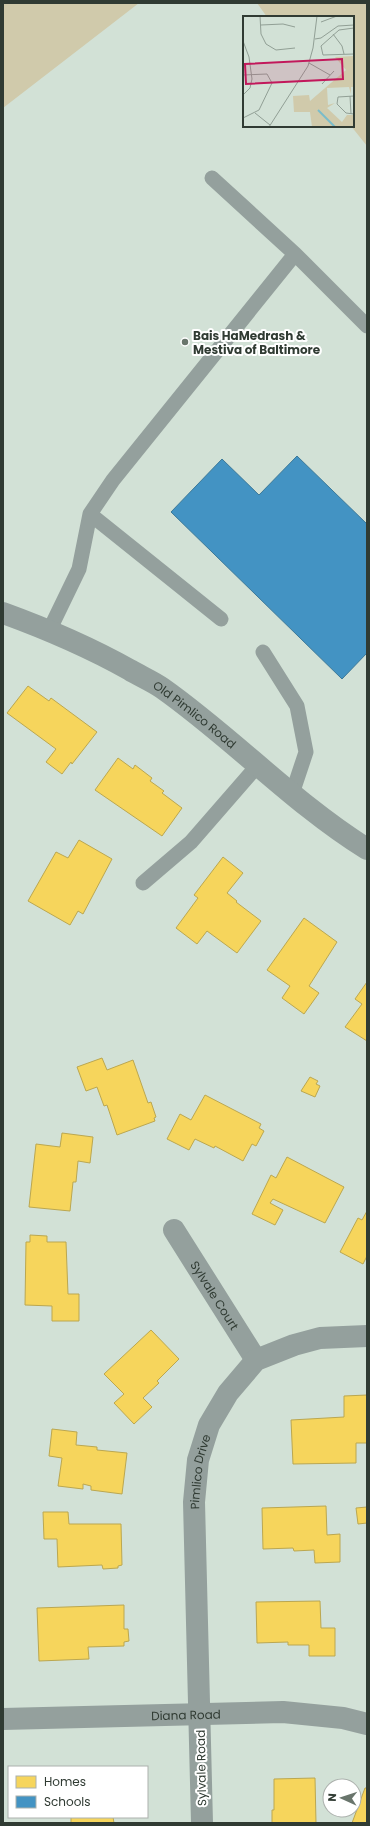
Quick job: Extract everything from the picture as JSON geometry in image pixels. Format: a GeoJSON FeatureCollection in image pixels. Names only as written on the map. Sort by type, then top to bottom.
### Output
{"type":"FeatureCollection","features":[{"type":"Feature","properties":{"kind":"street","name":"Old Pimlico Road"},"geometry":{"type":"LineString","coordinates":[[3,612],[101,654],[161,688],[292,794],[367,849]]}},
{"type":"Feature","properties":{"kind":"street","name":"Sylvale Court"},"geometry":{"type":"LineString","coordinates":[[174,1230],[256,1360]]}},
{"type":"Feature","properties":{"kind":"street","name":"Pimlico Drive"},"geometry":{"type":"LineString","coordinates":[[200,1713],[194,1502],[198,1460],[209,1425],[228,1393],[256,1360],[294,1345],[320,1338],[367,1336]]}},
{"type":"Feature","properties":{"kind":"street","name":"Diana Road"},"geometry":{"type":"LineString","coordinates":[[3,1719],[283,1712],[343,1718],[367,1724]]}},
{"type":"Feature","properties":{"kind":"street","name":"Sylvale Road"},"geometry":{"type":"LineString","coordinates":[[200,1713],[202,1823]]}},
{"type":"Feature","properties":{"kind":"lane"},"geometry":{"type":"LineString","coordinates":[[212,178],[295,254],[367,326]]}},
{"type":"Feature","properties":{"kind":"lane"},"geometry":{"type":"LineString","coordinates":[[50,631],[78,569],[90,514],[113,480],[295,254]]}},
{"type":"Feature","properties":{"kind":"lane"},"geometry":{"type":"LineString","coordinates":[[90,514],[221,619]]}},
{"type":"Feature","properties":{"kind":"lane"},"geometry":{"type":"LineString","coordinates":[[263,652],[297,706],[306,752],[292,794]]}},
{"type":"Feature","properties":{"kind":"lane"},"geometry":{"type":"LineString","coordinates":[[143,883],[191,842],[258,766]]}},
{"type":"Feature","properties":{"kind":"shaded area"},"geometry":{"type":"Polygon","coordinates":[[[3,3],[139,3],[3,108],[3,3]]]}},
{"type":"Feature","properties":{"kind":"shaded area"},"geometry":{"type":"Polygon","coordinates":[[[257,3],[367,3],[367,146],[352,127],[354,127],[354,16],[266,16],[257,3]]]}},
{"type":"Feature","properties":{"kind":"building: Homes"},"geometry":{"type":"Polygon","coordinates":[[[28,686],[49,701],[51,698],[97,732],[72,764],[71,762],[62,774],[46,762],[56,749],[7,713],[28,686]]]}},
{"type":"Feature","properties":{"kind":"building: Homes"},"geometry":{"type":"Polygon","coordinates":[[[118,758],[133,769],[135,765],[152,778],[150,781],[164,791],[162,793],[182,808],[162,836],[95,790],[118,758]]]}},
{"type":"Feature","properties":{"kind":"building: Homes"},"geometry":{"type":"Polygon","coordinates":[[[79,840],[112,859],[83,914],[78,911],[70,925],[28,901],[56,852],[68,858],[79,840]]]}},
{"type":"Feature","properties":{"kind":"building: Homes"},"geometry":{"type":"Polygon","coordinates":[[[223,857],[243,873],[227,893],[237,901],[236,902],[261,921],[237,953],[207,931],[197,944],[176,928],[198,898],[194,895],[223,857]]]}},
{"type":"Feature","properties":{"kind":"building: Homes"},"geometry":{"type":"Polygon","coordinates":[[[304,918],[337,942],[309,986],[319,993],[304,1014],[282,998],[290,986],[267,970],[304,918]]]}},
{"type":"Feature","properties":{"kind":"building: Homes"},"geometry":{"type":"Polygon","coordinates":[[[367,982],[367,1041],[345,1027],[362,1004],[355,999],[367,982]]]}},
{"type":"Feature","properties":{"kind":"building: Homes"},"geometry":{"type":"Polygon","coordinates":[[[102,1058],[107,1070],[133,1060],[148,1103],[151,1102],[156,1117],[154,1118],[155,1121],[117,1135],[107,1105],[104,1106],[97,1087],[86,1091],[77,1067],[102,1058]]]}},
{"type":"Feature","properties":{"kind":"building: Homes"},"geometry":{"type":"Polygon","coordinates":[[[310,1077],[318,1081],[316,1084],[320,1086],[315,1097],[301,1091],[310,1077]]]}},
{"type":"Feature","properties":{"kind":"building: Homes"},"geometry":{"type":"Polygon","coordinates":[[[205,1095],[261,1124],[259,1128],[264,1131],[256,1146],[252,1144],[243,1161],[215,1146],[214,1148],[195,1139],[189,1150],[167,1139],[180,1114],[191,1120],[205,1095]]]}},
{"type":"Feature","properties":{"kind":"building: Homes"},"geometry":{"type":"Polygon","coordinates":[[[62,1133],[93,1137],[90,1163],[78,1161],[76,1182],[73,1182],[70,1211],[29,1207],[36,1144],[60,1147],[62,1133]]]}},
{"type":"Feature","properties":{"kind":"building: Homes"},"geometry":{"type":"Polygon","coordinates":[[[287,1157],[344,1187],[325,1223],[273,1199],[270,1203],[283,1210],[275,1225],[252,1214],[271,1175],[276,1178],[287,1157]]]}},
{"type":"Feature","properties":{"kind":"building: Homes"},"geometry":{"type":"Polygon","coordinates":[[[367,1211],[367,1256],[363,1264],[340,1252],[358,1218],[362,1220],[367,1211]]]}},
{"type":"Feature","properties":{"kind":"building: Homes"},"geometry":{"type":"Polygon","coordinates":[[[30,1235],[47,1236],[47,1242],[66,1242],[68,1294],[79,1294],[79,1321],[52,1321],[52,1306],[25,1305],[26,1242],[30,1242],[30,1235]]]}},
{"type":"Feature","properties":{"kind":"building: Homes"},"geometry":{"type":"Polygon","coordinates":[[[151,1330],[179,1359],[157,1381],[159,1383],[143,1398],[152,1407],[134,1424],[114,1403],[124,1394],[104,1374],[151,1330]]]}},
{"type":"Feature","properties":{"kind":"building: Homes"},"geometry":{"type":"Polygon","coordinates":[[[367,1395],[367,1443],[356,1443],[356,1463],[293,1464],[291,1420],[344,1417],[344,1396],[367,1395]]]}},
{"type":"Feature","properties":{"kind":"building: Homes"},"geometry":{"type":"Polygon","coordinates":[[[52,1429],[77,1432],[76,1445],[97,1447],[97,1450],[127,1453],[122,1494],[91,1490],[91,1486],[83,1484],[83,1489],[58,1486],[62,1458],[49,1456],[52,1429]]]}},
{"type":"Feature","properties":{"kind":"building: Homes"},"geometry":{"type":"Polygon","coordinates":[[[326,1506],[327,1535],[340,1534],[340,1562],[315,1563],[314,1550],[294,1551],[293,1548],[263,1549],[262,1508],[326,1506]]]}},
{"type":"Feature","properties":{"kind":"building: Homes"},"geometry":{"type":"Polygon","coordinates":[[[367,1507],[367,1523],[358,1524],[356,1508],[367,1507]]]}},
{"type":"Feature","properties":{"kind":"building: Homes"},"geometry":{"type":"Polygon","coordinates":[[[43,1512],[68,1512],[69,1524],[121,1524],[122,1565],[118,1566],[118,1568],[103,1569],[102,1565],[58,1567],[57,1539],[44,1539],[43,1512]]]}},
{"type":"Feature","properties":{"kind":"building: Homes"},"geometry":{"type":"Polygon","coordinates":[[[320,1601],[321,1628],[335,1628],[335,1656],[309,1656],[309,1645],[288,1645],[288,1642],[257,1643],[256,1602],[320,1601]]]}},
{"type":"Feature","properties":{"kind":"building: Homes"},"geometry":{"type":"Polygon","coordinates":[[[124,1605],[124,1629],[128,1629],[129,1641],[124,1642],[124,1646],[88,1647],[89,1659],[39,1661],[37,1608],[124,1605]]]}},
{"type":"Feature","properties":{"kind":"building: Homes"},"geometry":{"type":"Polygon","coordinates":[[[315,1778],[316,1823],[272,1823],[272,1810],[274,1810],[274,1779],[315,1778]]]}},
{"type":"Feature","properties":{"kind":"building: Homes"},"geometry":{"type":"Polygon","coordinates":[[[365,1788],[367,1788],[367,1823],[352,1823],[354,1818],[362,1818],[362,1796],[365,1788]]]}},
{"type":"Feature","properties":{"kind":"building: Homes"},"geometry":{"type":"Polygon","coordinates":[[[71,1818],[113,1818],[114,1823],[71,1823],[71,1818]]]}},
{"type":"Feature","properties":{"kind":"building: Schools"},"geometry":{"type":"Polygon","coordinates":[[[297,456],[367,524],[367,653],[342,679],[171,512],[222,459],[259,495],[297,456]]]}},
{"type":"Feature","properties":{"kind":"place","name":"Bais HaMedrash & Mestiva of Baltimore"},"geometry":{"type":"Point","coordinates":[185,342]}}]}
